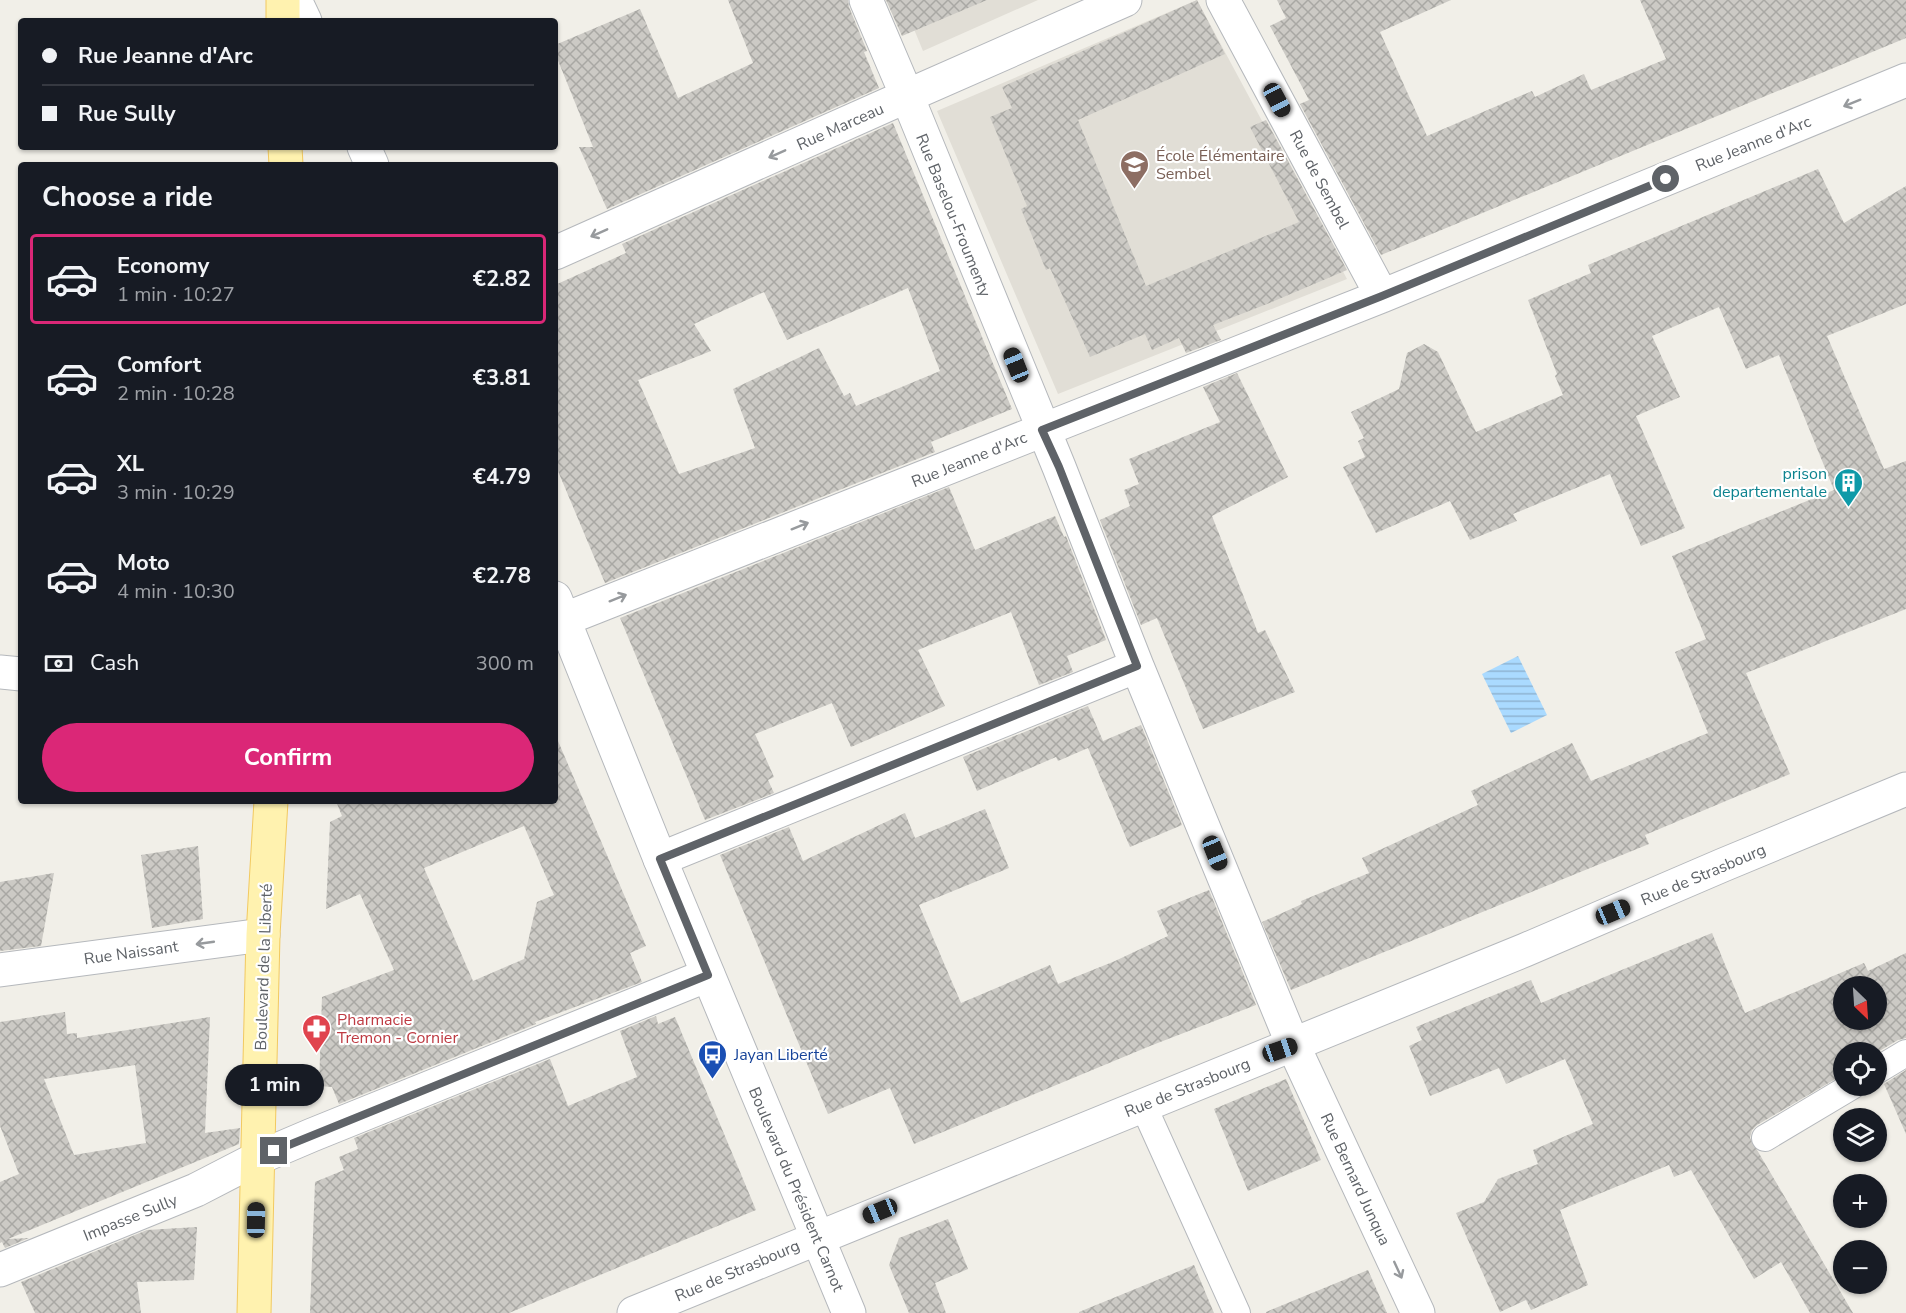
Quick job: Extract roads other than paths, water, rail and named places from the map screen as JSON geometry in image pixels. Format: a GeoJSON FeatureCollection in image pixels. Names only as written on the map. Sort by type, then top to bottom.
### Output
{"type":"FeatureCollection","features":[{"type":"Feature","properties":{"kind":"main road"},"geometry":{"type":"LineString","coordinates":[[283,0],[284,18]]}},
{"type":"Feature","properties":{"kind":"main road","name":"Boulevard de la Liberté"},"geometry":{"type":"LineString","coordinates":[[254,1313],[263,935],[272,804]]}},
{"type":"Feature","properties":{"kind":"street"},"geometry":{"type":"LineString","coordinates":[[295,0],[304,18]]}},
{"type":"Feature","properties":{"kind":"street","name":"Rue Baselou-Froumenty"},"geometry":{"type":"LineString","coordinates":[[866,0],[1059,467],[1137,666]]}},
{"type":"Feature","properties":{"kind":"street","name":"Rue Marceau"},"geometry":{"type":"LineString","coordinates":[[558,252],[1125,0]]}},
{"type":"Feature","properties":{"kind":"street","name":"Rue de Sembel"},"geometry":{"type":"LineString","coordinates":[[1223,0],[1382,296]]}},
{"type":"Feature","properties":{"kind":"street","name":"Rue Jeanne d'Arc"},"geometry":{"type":"LineString","coordinates":[[558,613],[1042,430],[1382,296],[1906,80]]}},
{"type":"Feature","properties":{"kind":"street","name":"Boulevard du Président Carnot"},"geometry":{"type":"LineString","coordinates":[[558,613],[849,1313]]}},
{"type":"Feature","properties":{"kind":"street"},"geometry":{"type":"LineString","coordinates":[[660,859],[1137,666]]}},
{"type":"Feature","properties":{"kind":"street","name":"Rue Bernard Junqua"},"geometry":{"type":"LineString","coordinates":[[1137,666],[1293,1045],[1418,1313]]}},
{"type":"Feature","properties":{"kind":"street","name":"Rue de Strasbourg"},"geometry":{"type":"LineString","coordinates":[[634,1313],[1293,1045],[1906,789]]}},
{"type":"Feature","properties":{"kind":"street","name":"Rue Naissant"},"geometry":{"type":"LineString","coordinates":[[0,970],[263,935]]}},
{"type":"Feature","properties":{"kind":"street","name":"Impasse Sully"},"geometry":{"type":"LineString","coordinates":[[0,1270],[196,1190],[258,1158],[708,975]]}},
{"type":"Feature","properties":{"kind":"lane"},"geometry":{"type":"LineString","coordinates":[[1887,1064],[1906,1053]]}},
{"type":"Feature","properties":{"kind":"lane"},"geometry":{"type":"LineString","coordinates":[[1765,1138],[1835,1096]]}},
{"type":"Feature","properties":{"kind":"lane"},"geometry":{"type":"LineString","coordinates":[[1143,1105],[1238,1313]]}},
{"type":"Feature","properties":{"kind":"water"},"geometry":{"type":"Polygon","coordinates":[[[1518,656],[1547,715],[1511,733],[1482,674],[1518,656]]]}},
{"type":"Feature","properties":{"kind":"place","name":"École Élémentaire Sembel"},"geometry":{"type":"Point","coordinates":[1135,190]}},
{"type":"Feature","properties":{"kind":"place","name":"prison departementale"},"geometry":{"type":"Point","coordinates":[1848,508]}},
{"type":"Feature","properties":{"kind":"place","name":"Pharmacie Tremon - Cornier"},"geometry":{"type":"Point","coordinates":[316,1054]}},
{"type":"Feature","properties":{"kind":"place","name":"Jayan Liberté"},"geometry":{"type":"Point","coordinates":[713,1080]}}]}
